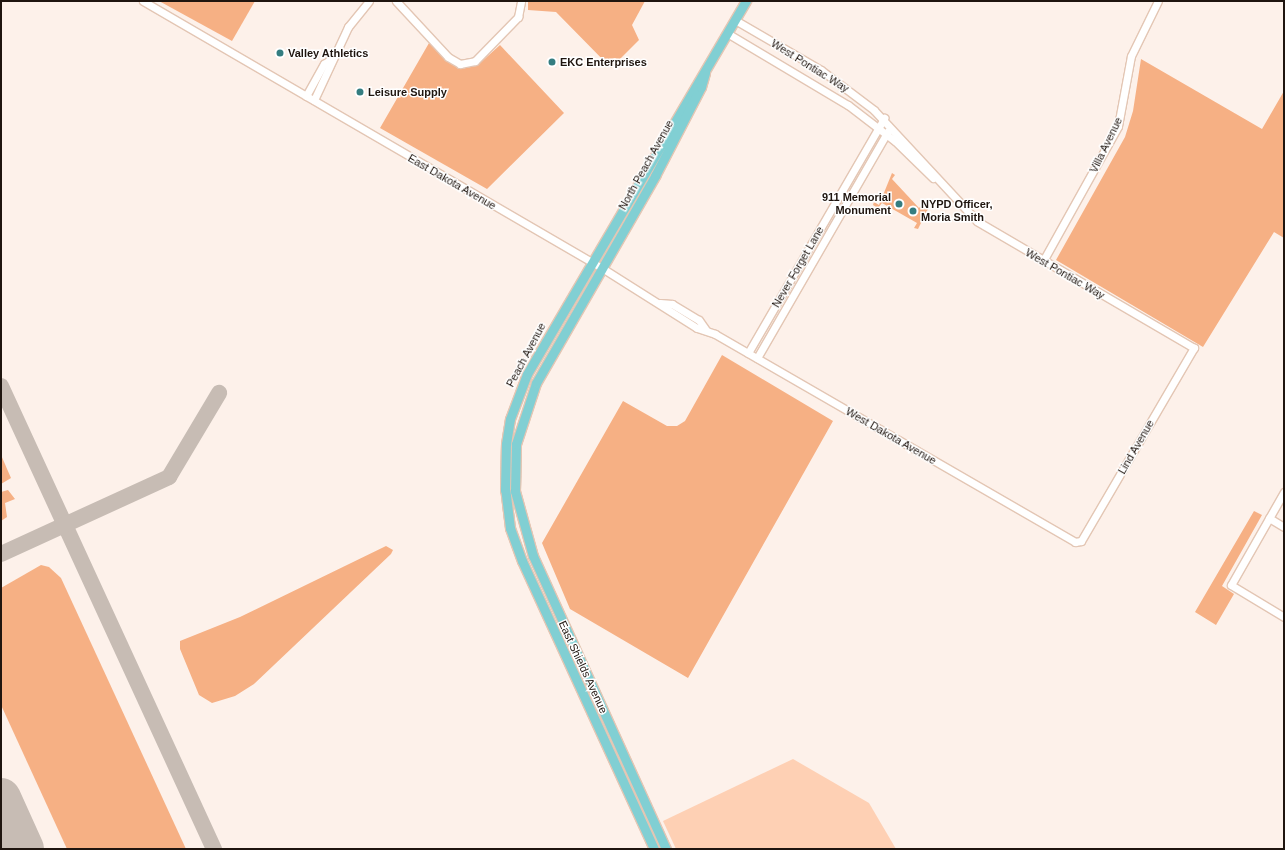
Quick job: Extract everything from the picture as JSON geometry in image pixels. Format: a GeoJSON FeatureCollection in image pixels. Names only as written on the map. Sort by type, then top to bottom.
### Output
{"type":"FeatureCollection","features":[{"type":"Feature","properties":{"kind":"main road","name":"North Peach Avenue"},"geometry":{"type":"LineString","coordinates":[[591,262],[695,82],[705,71],[746,1]]}},
{"type":"Feature","properties":{"kind":"main road","name":"North Peach Avenue"},"geometry":{"type":"LineString","coordinates":[[602,268],[658,170],[701,87],[705,71]]}},
{"type":"Feature","properties":{"kind":"main road","name":"Peach Avenue"},"geometry":{"type":"LineString","coordinates":[[505,490],[506,444],[518,395],[591,262]]}},
{"type":"Feature","properties":{"kind":"main road","name":"East Shields Avenue"},"geometry":{"type":"LineString","coordinates":[[602,268],[581,304],[528,404],[516,444],[515,491],[522,526],[544,579],[666,849]]}},
{"type":"Feature","properties":{"kind":"main road","name":"East Shields Avenue"},"geometry":{"type":"LineString","coordinates":[[505,490],[510,528],[532,584],[654,849]]}},
{"type":"Feature","properties":{"kind":"main road"},"geometry":{"type":"LineString","coordinates":[[532,584],[544,579]]}},
{"type":"Feature","properties":{"kind":"street","name":"East Dakota Avenue"},"geometry":{"type":"LineString","coordinates":[[143,1],[591,262]]}},
{"type":"Feature","properties":{"kind":"street"},"geometry":{"type":"LineString","coordinates":[[306,96],[324,64],[331,59],[348,27],[369,1]]}},
{"type":"Feature","properties":{"kind":"street"},"geometry":{"type":"LineString","coordinates":[[396,1],[448,57],[460,64],[475,61],[518,17],[521,1]]}},
{"type":"Feature","properties":{"kind":"street","name":"Villa Avenue"},"geometry":{"type":"LineString","coordinates":[[1043,261],[1118,126],[1131,56],[1158,1]]}},
{"type":"Feature","properties":{"kind":"street","name":"West Pontiac Way"},"geometry":{"type":"LineString","coordinates":[[735,20],[831,76],[884,118],[945,189]]}},
{"type":"Feature","properties":{"kind":"street","name":"West Pontiac Way"},"geometry":{"type":"LineString","coordinates":[[727,33],[813,83],[878,128],[977,220],[1043,261],[1194,348]]}},
{"type":"Feature","properties":{"kind":"street"},"geometry":{"type":"LineString","coordinates":[[314,100],[332,68],[331,59]]}},
{"type":"Feature","properties":{"kind":"street","name":"Never Forget Lane"},"geometry":{"type":"LineString","coordinates":[[748,353],[884,118]]}},
{"type":"Feature","properties":{"kind":"street","name":"Never Forget Lane"},"geometry":{"type":"LineString","coordinates":[[756,358],[891,126]]}},
{"type":"Feature","properties":{"kind":"street","name":"West Dakota Avenue"},"geometry":{"type":"LineString","coordinates":[[591,262],[660,303],[672,304],[699,320],[706,330],[1075,542]]}},
{"type":"Feature","properties":{"kind":"street","name":"Lind Avenue"},"geometry":{"type":"LineString","coordinates":[[1075,542],[1082,539],[1194,348]]}},
{"type":"Feature","properties":{"kind":"street"},"geometry":{"type":"LineString","coordinates":[[1284,492],[1231,585],[1284,617]]}},
{"type":"Feature","properties":{"kind":"street"},"geometry":{"type":"LineString","coordinates":[[1269,518],[1284,526]]}},
{"type":"Feature","properties":{"kind":"shaded area"},"geometry":{"type":"Polygon","coordinates":[[[159,1],[255,1],[232,41],[159,1]]]}},
{"type":"Feature","properties":{"kind":"shaded area"},"geometry":{"type":"Polygon","coordinates":[[[528,1],[645,1],[632,25],[639,40],[611,68],[556,12],[528,10],[528,1]]]}},
{"type":"Feature","properties":{"kind":"shaded area"},"geometry":{"type":"Polygon","coordinates":[[[429,43],[446,60],[462,69],[479,64],[500,45],[564,113],[487,189],[380,128],[429,43]]]}},
{"type":"Feature","properties":{"kind":"shaded area"},"geometry":{"type":"Polygon","coordinates":[[[1141,59],[1262,129],[1284,91],[1284,238],[1274,232],[1203,347],[1056,260],[1125,137],[1133,111],[1141,59]]]}},
{"type":"Feature","properties":{"kind":"shaded area"},"geometry":{"type":"Polygon","coordinates":[[[892,173],[895,175],[892,179],[919,208],[923,204],[928,209],[918,229],[914,228],[917,223],[882,203],[878,208],[873,205],[874,202],[879,205],[892,173]]]}},
{"type":"Feature","properties":{"kind":"shaded area"},"geometry":{"type":"Polygon","coordinates":[[[722,355],[833,421],[688,678],[570,609],[542,543],[623,401],[667,426],[677,426],[685,421],[722,355]]]}},
{"type":"Feature","properties":{"kind":"shaded area"},"geometry":{"type":"Polygon","coordinates":[[[1,455],[11,478],[1,484],[1,455]]]}},
{"type":"Feature","properties":{"kind":"shaded area"},"geometry":{"type":"Polygon","coordinates":[[[8,490],[15,499],[5,503],[7,517],[1,521],[1,492],[8,490]]]}},
{"type":"Feature","properties":{"kind":"shaded area"},"geometry":{"type":"Polygon","coordinates":[[[1254,511],[1262,515],[1222,586],[1234,594],[1216,625],[1195,612],[1254,511]]]}},
{"type":"Feature","properties":{"kind":"shaded area"},"geometry":{"type":"Polygon","coordinates":[[[386,546],[393,550],[391,554],[254,684],[235,696],[212,703],[199,695],[180,649],[180,641],[240,617],[386,546]]]}},
{"type":"Feature","properties":{"kind":"shaded area"},"geometry":{"type":"Polygon","coordinates":[[[41,565],[49,567],[61,578],[186,849],[67,849],[1,705],[1,588],[41,565]]]}},
{"type":"Feature","properties":{"kind":"shaded area"},"geometry":{"type":"Polygon","coordinates":[[[793,759],[869,803],[896,849],[676,849],[663,821],[793,759]]]}},
{"type":"Feature","properties":{"kind":"taxiway"},"geometry":{"type":"LineString","coordinates":[[1,386],[214,849]]}},
{"type":"Feature","properties":{"kind":"taxiway"},"geometry":{"type":"LineString","coordinates":[[1,554],[169,477],[219,393]]}},
{"type":"Feature","properties":{"kind":"runway"},"geometry":{"type":"LineString","coordinates":[[1,798],[24,849]]}},
{"type":"Feature","properties":{"kind":"place","name":"Valley Athletics"},"geometry":{"type":"Point","coordinates":[280,53]}},
{"type":"Feature","properties":{"kind":"place","name":"EKC Enterprises"},"geometry":{"type":"Point","coordinates":[552,62]}},
{"type":"Feature","properties":{"kind":"place","name":"Leisure Supply"},"geometry":{"type":"Point","coordinates":[360,92]}},
{"type":"Feature","properties":{"kind":"place","name":"911 Memorial Monument"},"geometry":{"type":"Point","coordinates":[899,204]}},
{"type":"Feature","properties":{"kind":"place","name":"NYPD Officer, Moria Smith"},"geometry":{"type":"Point","coordinates":[913,211]}}]}
